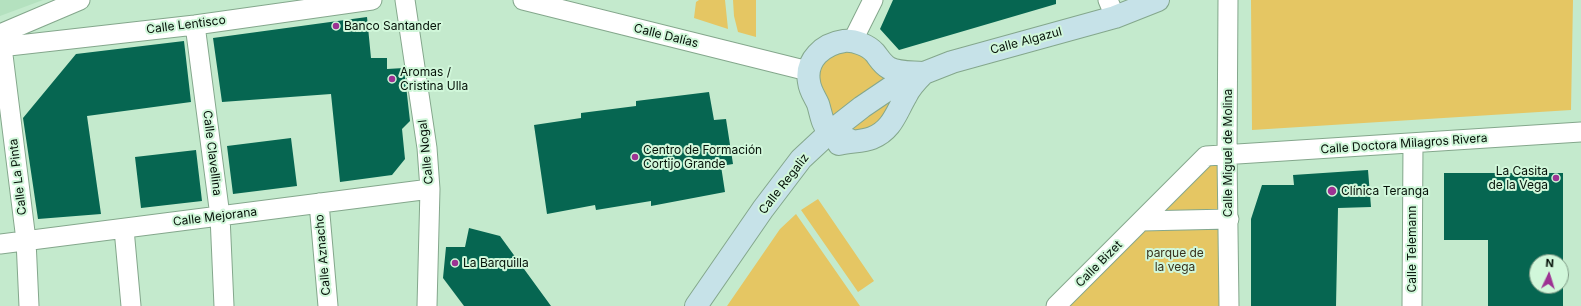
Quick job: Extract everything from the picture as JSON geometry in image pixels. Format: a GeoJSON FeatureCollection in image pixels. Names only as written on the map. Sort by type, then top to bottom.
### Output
{"type":"FeatureCollection","features":[{"type":"Feature","properties":{"kind":"street"},"geometry":{"type":"LineString","coordinates":[[1,43],[80,0]]}},
{"type":"Feature","properties":{"kind":"street","name":"Calle Lentisco"},"geometry":{"type":"LineString","coordinates":[[1,43],[196,25],[372,0]]}},
{"type":"Feature","properties":{"kind":"street","name":"Calle Nogal"},"geometry":{"type":"LineString","coordinates":[[405,0],[427,148],[430,189],[427,306]]}},
{"type":"Feature","properties":{"kind":"street","name":"Calle Dalías"},"geometry":{"type":"LineString","coordinates":[[523,0],[808,71]]}},
{"type":"Feature","properties":{"kind":"street"},"geometry":{"type":"LineString","coordinates":[[852,42],[873,0]]}},
{"type":"Feature","properties":{"kind":"street","name":"Calle Algazul"},"geometry":{"type":"LineString","coordinates":[[899,94],[923,74],[952,62],[1111,9],[1158,0]]}},
{"type":"Feature","properties":{"kind":"street","name":"Calle Miguel de Molina"},"geometry":{"type":"LineString","coordinates":[[1228,0],[1227,156],[1229,306]]}},
{"type":"Feature","properties":{"kind":"street","name":"Calle Clavellina"},"geometry":{"type":"LineString","coordinates":[[196,25],[220,216],[224,306]]}},
{"type":"Feature","properties":{"kind":"street"},"geometry":{"type":"LineString","coordinates":[[812,148],[872,138],[884,131],[893,122],[899,94],[873,51],[862,44],[852,42],[834,43],[820,51],[811,62],[808,71],[812,93],[826,124],[852,141]]}},
{"type":"Feature","properties":{"kind":"street","name":"Calle La Pinta"},"geometry":{"type":"LineString","coordinates":[[1,43],[26,240],[29,306]]}},
{"type":"Feature","properties":{"kind":"street"},"geometry":{"type":"LineString","coordinates":[[882,64],[901,71],[923,74]]}},
{"type":"Feature","properties":{"kind":"street","name":"Calle Regaliz"},"geometry":{"type":"LineString","coordinates":[[696,306],[763,209],[801,159],[812,148],[826,124],[862,107],[899,94]]}},
{"type":"Feature","properties":{"kind":"street","name":"Calle Doctora Milagros Rivera"},"geometry":{"type":"LineString","coordinates":[[1227,156],[1581,132]]}},
{"type":"Feature","properties":{"kind":"street","name":"Calle Telemann"},"geometry":{"type":"LineString","coordinates":[[1412,306],[1413,144]]}},
{"type":"Feature","properties":{"kind":"street","name":"Calle Bizet"},"geometry":{"type":"LineString","coordinates":[[1056,306],[1206,156],[1227,156]]}},
{"type":"Feature","properties":{"kind":"street","name":"Calle Mejorana"},"geometry":{"type":"LineString","coordinates":[[0,244],[430,189]]}},
{"type":"Feature","properties":{"kind":"street","name":"Calle Aznacho"},"geometry":{"type":"LineString","coordinates":[[319,203],[328,306]]}},
{"type":"Feature","properties":{"kind":"street"},"geometry":{"type":"LineString","coordinates":[[1141,221],[1228,219]]}},
{"type":"Feature","properties":{"kind":"street"},"geometry":{"type":"LineString","coordinates":[[124,229],[131,306]]}},
{"type":"Feature","properties":{"kind":"shaded area"},"geometry":{"type":"Polygon","coordinates":[[[0,0],[43,0],[0,16],[0,0]]]}},
{"type":"Feature","properties":{"kind":"green space"},"geometry":{"type":"Polygon","coordinates":[[[699,0],[725,0],[728,29],[694,18],[696,2],[699,0]]]}},
{"type":"Feature","properties":{"kind":"green space"},"geometry":{"type":"Polygon","coordinates":[[[733,0],[756,0],[756,37],[738,32],[734,16],[733,0]]]}},
{"type":"Feature","properties":{"kind":"green space"},"geometry":{"type":"Polygon","coordinates":[[[1251,0],[1573,0],[1571,110],[1252,130],[1251,0]]]}},
{"type":"Feature","properties":{"kind":"green space"},"geometry":{"type":"Polygon","coordinates":[[[858,51],[884,77],[882,83],[833,118],[818,81],[822,63],[838,52],[858,51]]]}},
{"type":"Feature","properties":{"kind":"green space"},"geometry":{"type":"Polygon","coordinates":[[[887,102],[891,103],[892,106],[870,132],[847,130],[887,102]]]}},
{"type":"Feature","properties":{"kind":"green space","name":"parque de la vega"},"geometry":{"type":"Polygon","coordinates":[[[1219,164],[1220,306],[1063,306],[1204,165],[1219,164]]]}},
{"type":"Feature","properties":{"kind":"green space"},"geometry":{"type":"Polygon","coordinates":[[[818,199],[874,281],[858,292],[801,210],[818,199]]]}},
{"type":"Feature","properties":{"kind":"green space"},"geometry":{"type":"Polygon","coordinates":[[[796,214],[860,306],[727,306],[780,229],[796,214]]]}},
{"type":"Feature","properties":{"kind":"building"},"geometry":{"type":"Polygon","coordinates":[[[893,0],[1056,0],[1056,4],[899,50],[880,29],[893,0]]]}},
{"type":"Feature","properties":{"kind":"building"},"geometry":{"type":"Polygon","coordinates":[[[367,17],[371,58],[387,58],[387,69],[404,68],[410,121],[402,129],[405,159],[392,175],[340,182],[331,94],[222,102],[213,38],[367,17]]]}},
{"type":"Feature","properties":{"kind":"building"},"geometry":{"type":"Polygon","coordinates":[[[184,41],[191,102],[87,116],[101,214],[38,219],[23,118],[76,54],[184,41]]]}},
{"type":"Feature","properties":{"kind":"building","name":"Centro de Formación Cortijo Grande"},"geometry":{"type":"Polygon","coordinates":[[[709,92],[714,120],[726,119],[733,164],[721,166],[725,192],[651,206],[651,201],[596,210],[595,205],[547,214],[534,125],[581,118],[581,113],[636,106],[636,101],[709,92]]]}},
{"type":"Feature","properties":{"kind":"building"},"geometry":{"type":"Polygon","coordinates":[[[291,138],[297,186],[233,194],[227,146],[291,138]]]}},
{"type":"Feature","properties":{"kind":"building"},"geometry":{"type":"Polygon","coordinates":[[[196,150],[202,201],[141,208],[135,157],[196,150]]]}},
{"type":"Feature","properties":{"kind":"building"},"geometry":{"type":"Polygon","coordinates":[[[1368,170],[1371,207],[1338,208],[1336,306],[1251,306],[1251,219],[1262,185],[1294,185],[1293,175],[1368,170]]]}},
{"type":"Feature","properties":{"kind":"building"},"geometry":{"type":"Polygon","coordinates":[[[1444,173],[1563,173],[1563,254],[1529,254],[1529,294],[1563,294],[1563,306],[1488,306],[1488,240],[1444,240],[1444,173]]]}},
{"type":"Feature","properties":{"kind":"building"},"geometry":{"type":"Polygon","coordinates":[[[469,228],[500,236],[551,306],[464,306],[443,278],[446,247],[465,247],[469,228]]]}},
{"type":"Feature","properties":{"kind":"place","name":"Banco Santander"},"geometry":{"type":"Point","coordinates":[336,26]}},
{"type":"Feature","properties":{"kind":"place","name":"Aromas / Cristina Ulla"},"geometry":{"type":"Point","coordinates":[392,79]}},
{"type":"Feature","properties":{"kind":"place","name":"Centro de Formación Cortijo Grande"},"geometry":{"type":"Point","coordinates":[635,157]}},
{"type":"Feature","properties":{"kind":"place","name":"La Casita de la Vega"},"geometry":{"type":"Point","coordinates":[1556,178]}},
{"type":"Feature","properties":{"kind":"place","name":"Clínica Teranga"},"geometry":{"type":"Point","coordinates":[1332,191]}},
{"type":"Feature","properties":{"kind":"place","name":"La Barquilla"},"geometry":{"type":"Point","coordinates":[455,263]}}]}
